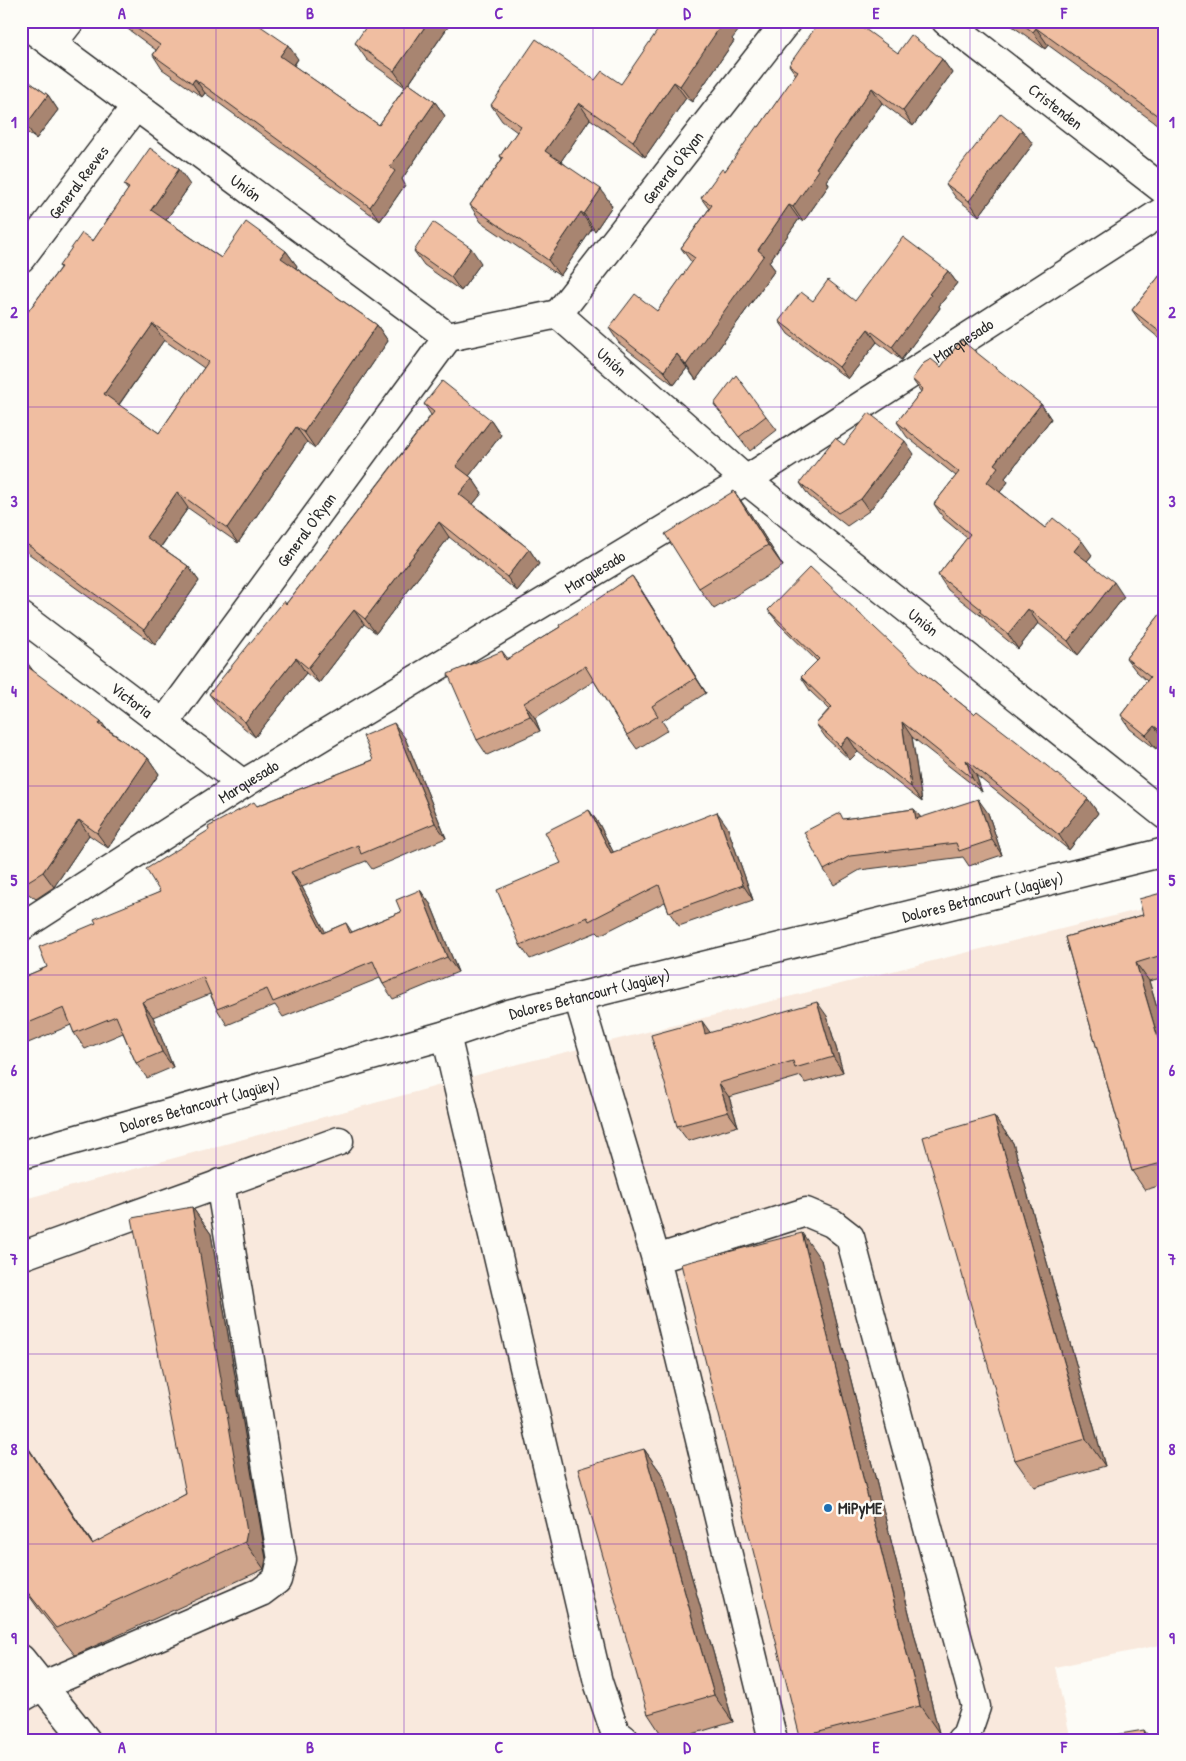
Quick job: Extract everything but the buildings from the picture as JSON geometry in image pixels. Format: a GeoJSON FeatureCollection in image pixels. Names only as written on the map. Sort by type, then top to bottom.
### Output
{"type":"FeatureCollection","features":[{"type":"Feature","properties":{"kind":"street"},"geometry":{"type":"LineString","coordinates":[[52,44],[70,21]]}},
{"type":"Feature","properties":{"kind":"street","name":"General O'Ryan"},"geometry":{"type":"LineString","coordinates":[[558,314],[787,21]]}},
{"type":"Feature","properties":{"kind":"street","name":"Cristenden"},"geometry":{"type":"LineString","coordinates":[[946,21],[1165,191]]}},
{"type":"Feature","properties":{"kind":"street","name":"Unión"},"geometry":{"type":"LineString","coordinates":[[21,22],[448,337]]}},
{"type":"Feature","properties":{"kind":"street","name":"General Reeves"},"geometry":{"type":"LineString","coordinates":[[21,258],[136,106]]}},
{"type":"Feature","properties":{"kind":"street","name":"Marquesado"},"geometry":{"type":"LineString","coordinates":[[21,927],[243,784],[746,480],[1165,210]]}},
{"type":"Feature","properties":{"kind":"street"},"geometry":{"type":"LineString","coordinates":[[448,337],[558,314]]}},
{"type":"Feature","properties":{"kind":"street","name":"Unión"},"geometry":{"type":"LineString","coordinates":[[558,314],[746,480],[1165,815]]}},
{"type":"Feature","properties":{"kind":"street","name":"General O'Ryan"},"geometry":{"type":"LineString","coordinates":[[164,723],[448,337]]}},
{"type":"Feature","properties":{"kind":"street","name":"Victoria"},"geometry":{"type":"LineString","coordinates":[[21,616],[243,784]]}},
{"type":"Feature","properties":{"kind":"street","name":"Dolores Betancourt (Jagüey)"},"geometry":{"type":"LineString","coordinates":[[21,1156],[446,1035],[512,1013],[1165,852]]}},
{"type":"Feature","properties":{"kind":"street"},"geometry":{"type":"LineString","coordinates":[[578,997],[656,1259],[773,1740]]}},
{"type":"Feature","properties":{"kind":"street"},"geometry":{"type":"LineString","coordinates":[[446,1035],[598,1682],[615,1732],[625,1740]]}},
{"type":"Feature","properties":{"kind":"street"},"geometry":{"type":"LineString","coordinates":[[21,1256],[339,1141]]}},
{"type":"Feature","properties":{"kind":"street"},"geometry":{"type":"LineString","coordinates":[[32,1692],[261,1592],[277,1580],[282,1560],[220,1184]]}},
{"type":"Feature","properties":{"kind":"street"},"geometry":{"type":"LineString","coordinates":[[656,1259],[806,1212],[832,1223],[850,1237],[976,1706],[966,1736],[961,1740]]}},
{"type":"Feature","properties":{"kind":"street"},"geometry":{"type":"LineString","coordinates":[[21,1659],[32,1692],[86,1740]]}},
{"type":"Feature","properties":{"kind":"shaded area"},"geometry":{"type":"Polygon","coordinates":[[[1142,909],[1165,993],[1165,1644],[1055,1667],[1071,1740],[21,1740],[21,1200],[510,1066],[1142,909]]]}},
{"type":"Feature","properties":{"kind":"place","name":"MiPyME"},"geometry":{"type":"Point","coordinates":[828,1508]}}]}
